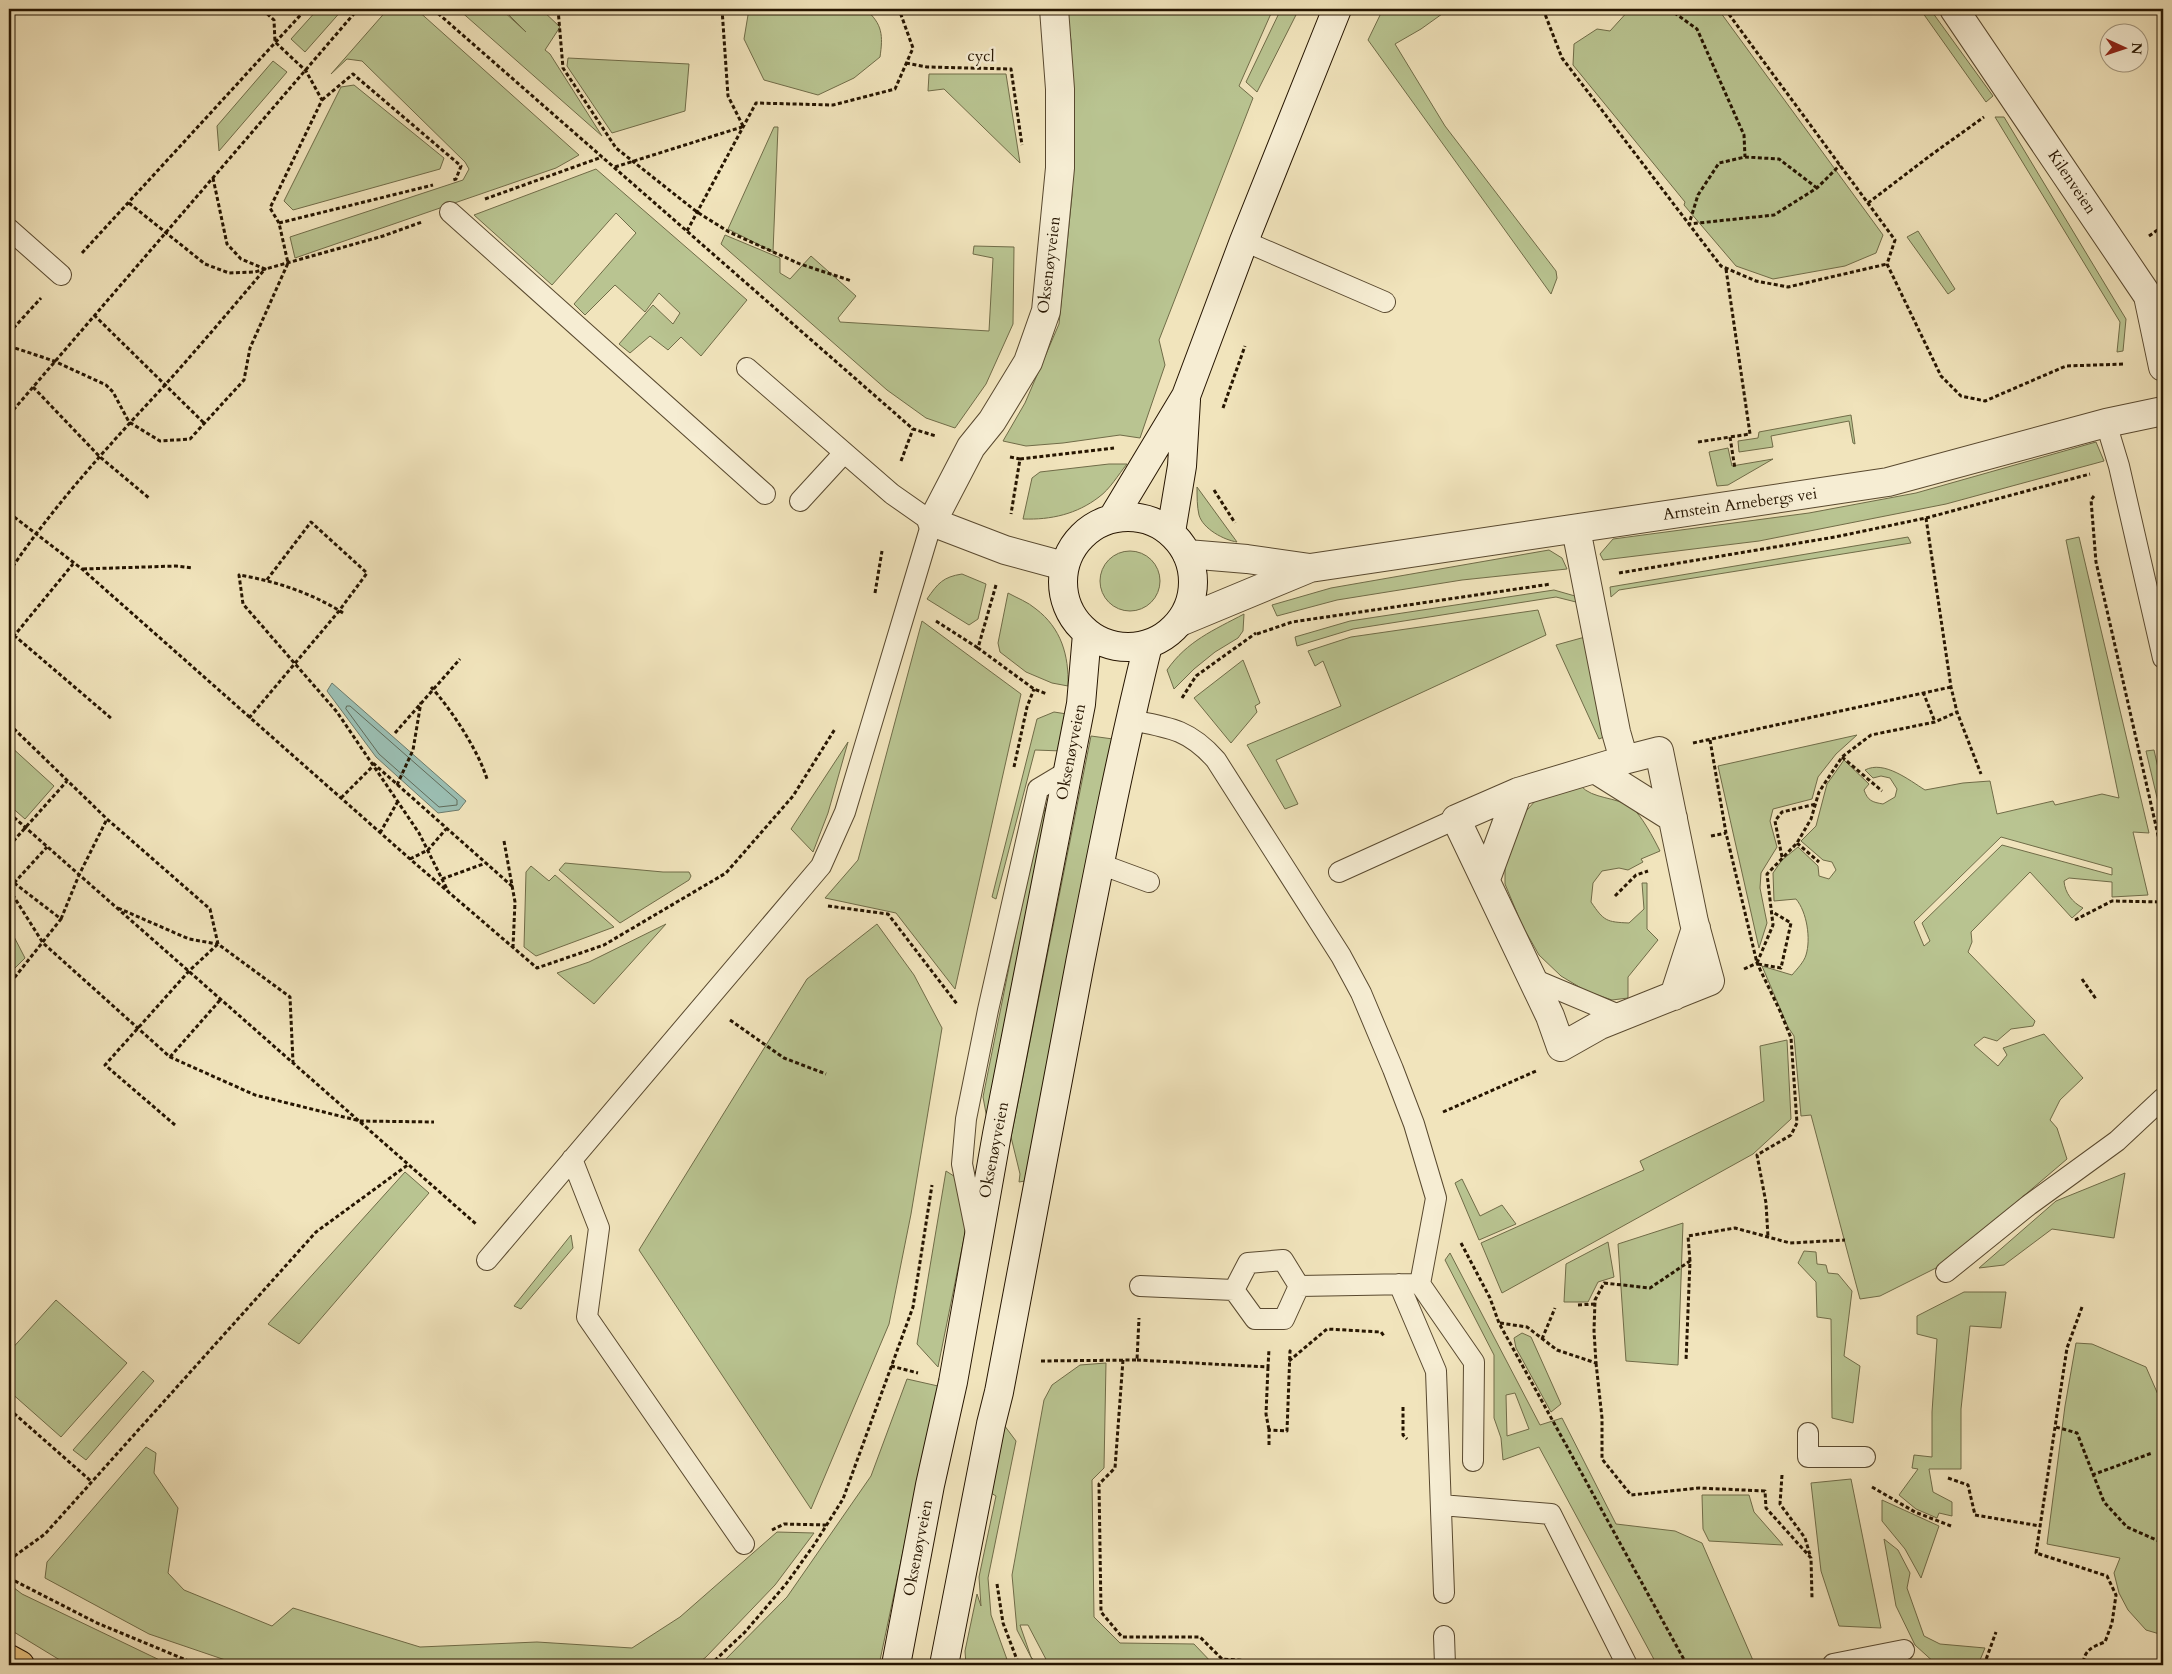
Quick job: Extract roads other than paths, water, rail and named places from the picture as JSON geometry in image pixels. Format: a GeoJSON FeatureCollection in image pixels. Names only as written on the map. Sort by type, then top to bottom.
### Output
{"type":"FeatureCollection","features":[{"type":"Feature","properties":{"kind":"main road"},"geometry":{"type":"LineString","coordinates":[[9,1659],[20,1665]]}},
{"type":"Feature","properties":{"kind":"street","name":"Oksenøyveien"},"geometry":{"type":"LineString","coordinates":[[932,522],[971,447],[992,421],[1028,362],[1046,311],[1060,168],[1060,89],[1054,9]]}},
{"type":"Feature","properties":{"kind":"street"},"geometry":{"type":"LineString","coordinates":[[1112,519],[1186,396],[1244,241],[1337,9]]}},
{"type":"Feature","properties":{"kind":"street","name":"Kilenveien"},"geometry":{"type":"LineString","coordinates":[[1954,9],[2148,296],[2163,367]]}},
{"type":"Feature","properties":{"kind":"street"},"geometry":{"type":"LineString","coordinates":[[1171,532],[1182,466],[1186,396]]}},
{"type":"Feature","properties":{"kind":"street","name":"Arnstein Arnebergs vei"},"geometry":{"type":"LineString","coordinates":[[1180,622],[1310,568],[1888,482],[2106,423],[2163,411]]}},
{"type":"Feature","properties":{"kind":"street"},"geometry":{"type":"LineString","coordinates":[[1127,516],[1142,518],[1158,524],[1171,532],[1187,554],[1193,572],[1193,589],[1188,607],[1180,622],[1165,636],[1148,645],[1132,648],[1116,647],[1101,642],[1087,634],[1074,620],[1066,603],[1062,584],[1064,566],[1071,549],[1081,536],[1096,525],[1127,516]]}},
{"type":"Feature","properties":{"kind":"street"},"geometry":{"type":"LineString","coordinates":[[932,522],[1005,550],[1064,566]]}},
{"type":"Feature","properties":{"kind":"street"},"geometry":{"type":"LineString","coordinates":[[1576,529],[1616,732],[1624,760]]}},
{"type":"Feature","properties":{"kind":"street","name":"Arnstein Arnebergs vei"},"geometry":{"type":"LineString","coordinates":[[1187,554],[1247,559],[1310,568]]}},
{"type":"Feature","properties":{"kind":"street","name":"Oksenøyveien"},"geometry":{"type":"LineString","coordinates":[[896,1665],[930,1485],[953,1382],[977,1239],[1081,704],[1087,634]]}},
{"type":"Feature","properties":{"kind":"street"},"geometry":{"type":"LineString","coordinates":[[944,1665],[989,1434],[999,1392],[1037,1183],[1100,864],[1130,720],[1148,645]]}},
{"type":"Feature","properties":{"kind":"street"},"geometry":{"type":"LineString","coordinates":[[1659,751],[1696,928],[1710,981],[1600,1025],[1561,1047],[1533,980],[1456,820],[1518,792],[1624,760],[1659,751]]}},
{"type":"Feature","properties":{"kind":"street"},"geometry":{"type":"LineString","coordinates":[[1595,769],[1673,818]]}},
{"type":"Feature","properties":{"kind":"street"},"geometry":{"type":"LineString","coordinates":[[1486,879],[1518,792]]}},
{"type":"Feature","properties":{"kind":"street"},"geometry":{"type":"LineString","coordinates":[[1674,996],[1696,928]]}},
{"type":"Feature","properties":{"kind":"lane"},"geometry":{"type":"LineString","coordinates":[[450,212],[765,494]]}},
{"type":"Feature","properties":{"kind":"lane"},"geometry":{"type":"LineString","coordinates":[[9,229],[61,275]]}},
{"type":"Feature","properties":{"kind":"lane"},"geometry":{"type":"LineString","coordinates":[[1244,241],[1385,302]]}},
{"type":"Feature","properties":{"kind":"lane"},"geometry":{"type":"LineString","coordinates":[[494,1253],[821,866],[846,812],[932,522],[892,494],[747,368]]}},
{"type":"Feature","properties":{"kind":"lane"},"geometry":{"type":"LineString","coordinates":[[2106,423],[2120,466],[2163,658]]}},
{"type":"Feature","properties":{"kind":"lane"},"geometry":{"type":"LineString","coordinates":[[800,501],[844,453]]}},
{"type":"Feature","properties":{"kind":"lane"},"geometry":{"type":"LineString","coordinates":[[1130,720],[1165,727],[1192,737],[1203,745],[1216,760],[1341,956],[1361,993],[1414,1124],[1436,1198],[1420,1284],[1474,1362],[1473,1461]]}},
{"type":"Feature","properties":{"kind":"lane"},"geometry":{"type":"LineString","coordinates":[[1339,872],[1456,820]]}},
{"type":"Feature","properties":{"kind":"lane"},"geometry":{"type":"LineString","coordinates":[[1100,864],[1149,882]]}},
{"type":"Feature","properties":{"kind":"lane"},"geometry":{"type":"LineString","coordinates":[[1533,980],[1621,1016]]}},
{"type":"Feature","properties":{"kind":"lane"},"geometry":{"type":"LineString","coordinates":[[1946,1272],[2030,1205],[2116,1141],[2163,1098]]}},
{"type":"Feature","properties":{"kind":"lane"},"geometry":{"type":"LineString","coordinates":[[572,1159],[599,1228],[587,1317],[744,1544]]}},
{"type":"Feature","properties":{"kind":"lane"},"geometry":{"type":"LineString","coordinates":[[1234,1290],[1248,1263],[1283,1260],[1299,1286]]}},
{"type":"Feature","properties":{"kind":"lane"},"geometry":{"type":"LineString","coordinates":[[1399,1284],[1436,1370],[1444,1593]]}},
{"type":"Feature","properties":{"kind":"lane"},"geometry":{"type":"LineString","coordinates":[[1299,1286],[1420,1284]]}},
{"type":"Feature","properties":{"kind":"lane"},"geometry":{"type":"LineString","coordinates":[[1140,1286],[1234,1290]]}},
{"type":"Feature","properties":{"kind":"lane"},"geometry":{"type":"LineString","coordinates":[[1234,1290],[1255,1319],[1284,1320],[1299,1286]]}},
{"type":"Feature","properties":{"kind":"lane"},"geometry":{"type":"LineString","coordinates":[[1808,1433],[1808,1457],[1865,1457]]}},
{"type":"Feature","properties":{"kind":"lane"},"geometry":{"type":"LineString","coordinates":[[1441,1505],[1551,1514],[1627,1665]]}},
{"type":"Feature","properties":{"kind":"lane"},"geometry":{"type":"LineString","coordinates":[[1444,1636],[1445,1665]]}},
{"type":"Feature","properties":{"kind":"lane"},"geometry":{"type":"LineString","coordinates":[[1832,1664],[1904,1650]]}},
{"type":"Feature","properties":{"kind":"water"},"geometry":{"type":"Polygon","coordinates":[[[332,683],[466,801],[459,810],[438,813],[376,757],[327,691],[332,683]]]}}]}
